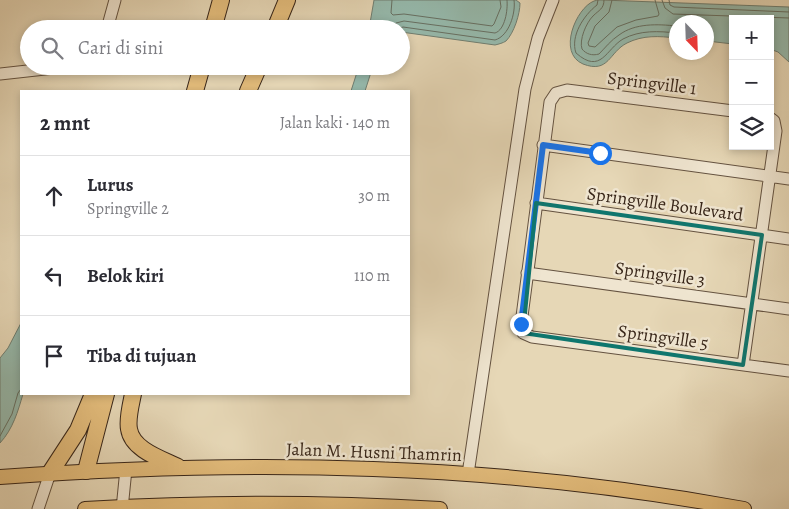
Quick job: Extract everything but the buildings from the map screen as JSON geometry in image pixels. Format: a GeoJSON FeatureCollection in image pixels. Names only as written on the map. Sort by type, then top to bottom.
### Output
{"type":"FeatureCollection","features":[{"type":"Feature","properties":{"kind":"highway"},"geometry":{"type":"LineString","coordinates":[[206,20],[209,0]]}},
{"type":"Feature","properties":{"kind":"highway"},"geometry":{"type":"LineString","coordinates":[[215,20],[221,0]]}},
{"type":"Feature","properties":{"kind":"highway"},"geometry":{"type":"LineString","coordinates":[[279,20],[287,0]]}},
{"type":"Feature","properties":{"kind":"highway"},"geometry":{"type":"LineString","coordinates":[[191,90],[194,75]]}},
{"type":"Feature","properties":{"kind":"highway"},"geometry":{"type":"LineString","coordinates":[[195,90],[199,75]]}},
{"type":"Feature","properties":{"kind":"highway"},"geometry":{"type":"LineString","coordinates":[[248,90],[254,75]]}},
{"type":"Feature","properties":{"kind":"highway"},"geometry":{"type":"LineString","coordinates":[[50,473],[78,430],[93,395]]}},
{"type":"Feature","properties":{"kind":"highway"},"geometry":{"type":"LineString","coordinates":[[86,471],[106,395]]}},
{"type":"Feature","properties":{"kind":"highway"},"geometry":{"type":"LineString","coordinates":[[133,395],[129,430],[135,442],[140,447],[178,467]]}},
{"type":"Feature","properties":{"kind":"main road","name":"Jalan M. Husni Thamrin"},"geometry":{"type":"LineString","coordinates":[[0,477],[178,467],[354,468],[468,474],[672,496],[744,509]]}},
{"type":"Feature","properties":{"kind":"main road"},"geometry":{"type":"LineString","coordinates":[[85,509],[319,505],[440,509]]}},
{"type":"Feature","properties":{"kind":"street"},"geometry":{"type":"LineString","coordinates":[[110,20],[116,0]]}},
{"type":"Feature","properties":{"kind":"street"},"geometry":{"type":"LineString","coordinates":[[468,474],[525,89],[538,38],[553,0]]}},
{"type":"Feature","properties":{"kind":"street"},"geometry":{"type":"LineString","coordinates":[[0,74],[20,72]]}},
{"type":"Feature","properties":{"kind":"street","name":"Springville 1"},"geometry":{"type":"LineString","coordinates":[[543,145],[550,102],[556,92],[567,90],[729,110]]}},
{"type":"Feature","properties":{"kind":"street"},"geometry":{"type":"LineString","coordinates":[[774,121],[776,131],[774,146]]}},
{"type":"Feature","properties":{"kind":"street"},"geometry":{"type":"LineString","coordinates":[[527,273],[543,145],[789,179]]}},
{"type":"Feature","properties":{"kind":"street"},"geometry":{"type":"LineString","coordinates":[[744,365],[774,150]]}},
{"type":"Feature","properties":{"kind":"street","name":"Springville Boulevard"},"geometry":{"type":"LineString","coordinates":[[536,203],[789,239]]}},
{"type":"Feature","properties":{"kind":"street","name":"Springville 3"},"geometry":{"type":"LineString","coordinates":[[527,273],[789,309]]}},
{"type":"Feature","properties":{"kind":"street","name":"Springville 5"},"geometry":{"type":"LineString","coordinates":[[527,273],[521,324],[523,333],[532,337],[789,371]]}},
{"type":"Feature","properties":{"kind":"street"},"geometry":{"type":"LineString","coordinates":[[123,508],[126,469]]}},
{"type":"Feature","properties":{"kind":"street"},"geometry":{"type":"LineString","coordinates":[[38,509],[50,473]]}},
{"type":"Feature","properties":{"kind":"highlighted area"},"geometry":{"type":"Polygon","coordinates":[[[536,203],[762,235],[743,365],[523,333],[536,203]]]}},
{"type":"Feature","properties":{"kind":"water"},"geometry":{"type":"Polygon","coordinates":[[[374,0],[516,0],[520,3],[518,18],[512,33],[506,41],[495,45],[410,33],[410,20],[371,20],[374,0]]]}},
{"type":"Feature","properties":{"kind":"water"},"geometry":{"type":"Polygon","coordinates":[[[594,1],[789,7],[789,62],[774,50],[774,15],[729,15],[729,44],[714,42],[714,15],[669,15],[669,38],[645,37],[627,43],[604,64],[592,66],[583,64],[575,58],[571,50],[570,41],[572,31],[581,12],[594,1]]]}},
{"type":"Feature","properties":{"kind":"water"},"geometry":{"type":"Polygon","coordinates":[[[356,75],[370,75],[365,90],[351,90],[356,75]]]}},
{"type":"Feature","properties":{"kind":"water"},"geometry":{"type":"Polygon","coordinates":[[[20,325],[20,395],[23,395],[12,426],[0,443],[0,358],[8,348],[20,325]]]}},
{"type":"Feature","properties":{"kind":"route"},"geometry":{"type":"LineString","coordinates":[[521,324],[543,145],[600,153]]}}]}
